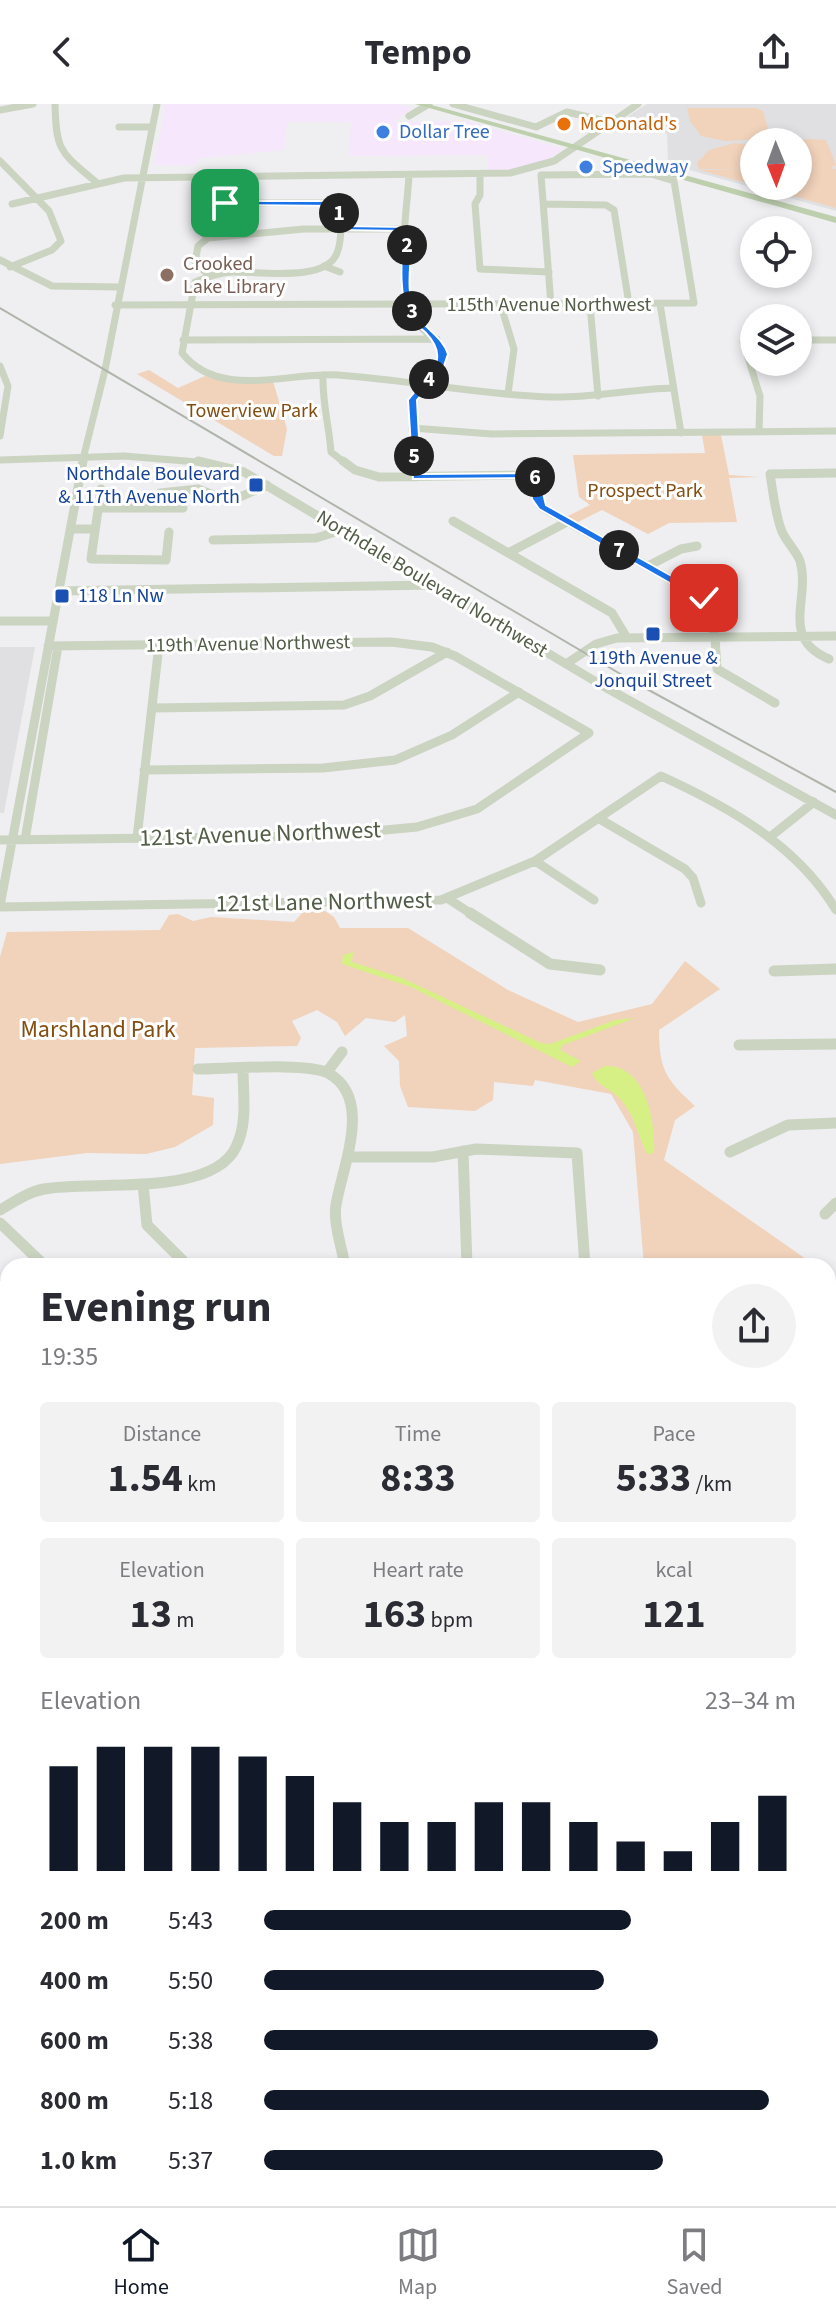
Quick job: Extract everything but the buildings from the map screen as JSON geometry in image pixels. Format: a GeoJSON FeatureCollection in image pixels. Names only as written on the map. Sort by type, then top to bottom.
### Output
{"type":"FeatureCollection","features":[{"type":"Feature","properties":{"kind":"main road"},"geometry":{"type":"LineString","coordinates":[[425,104],[541,131],[576,146]]}},
{"type":"Feature","properties":{"kind":"main road"},"geometry":{"type":"LineString","coordinates":[[425,104],[836,218]]}},
{"type":"Feature","properties":{"kind":"street"},"geometry":{"type":"LineString","coordinates":[[0,110],[33,104]]}},
{"type":"Feature","properties":{"kind":"street"},"geometry":{"type":"LineString","coordinates":[[55,104],[56,141],[65,156],[97,183]]}},
{"type":"Feature","properties":{"kind":"street"},"geometry":{"type":"LineString","coordinates":[[25,840],[53,646],[53,621],[157,104]]}},
{"type":"Feature","properties":{"kind":"street"},"geometry":{"type":"LineString","coordinates":[[453,104],[541,131],[567,112],[610,122]]}},
{"type":"Feature","properties":{"kind":"street"},"geometry":{"type":"LineString","coordinates":[[12,204],[97,183],[142,178],[506,174],[553,162],[638,104]]}},
{"type":"Feature","properties":{"kind":"street"},"geometry":{"type":"LineString","coordinates":[[119,127],[152,127]]}},
{"type":"Feature","properties":{"kind":"street"},"geometry":{"type":"LineString","coordinates":[[0,161],[53,216],[61,241],[52,250],[10,267]]}},
{"type":"Feature","properties":{"kind":"street"},"geometry":{"type":"LineString","coordinates":[[533,169],[541,175],[545,204],[551,305]]}},
{"type":"Feature","properties":{"kind":"street","name":"115th Avenue Northwest"},"geometry":{"type":"LineString","coordinates":[[115,305],[694,303],[675,182],[651,174],[541,175]]}},
{"type":"Feature","properties":{"kind":"street"},"geometry":{"type":"LineString","coordinates":[[480,175],[480,195],[475,204],[477,264],[481,270],[549,272]]}},
{"type":"Feature","properties":{"kind":"street"},"geometry":{"type":"LineString","coordinates":[[409,176],[406,286],[414,318],[437,339],[442,347],[443,359],[413,400],[416,477]]}},
{"type":"Feature","properties":{"kind":"street"},"geometry":{"type":"LineString","coordinates":[[208,238],[199,231],[202,211],[214,205],[340,203],[336,255],[324,266],[305,272],[232,271],[208,275],[193,284],[182,353],[187,363],[210,375],[251,380],[323,375],[508,394],[598,396],[631,389],[673,388]]}},
{"type":"Feature","properties":{"kind":"street"},"geometry":{"type":"LineString","coordinates":[[545,204],[610,206],[614,210],[629,304]]}},
{"type":"Feature","properties":{"kind":"street"},"geometry":{"type":"LineString","coordinates":[[208,275],[195,262],[198,246],[208,238],[339,229],[407,229]]}},
{"type":"Feature","properties":{"kind":"street"},"geometry":{"type":"LineString","coordinates":[[0,260],[52,286],[119,287]]}},
{"type":"Feature","properties":{"kind":"street"},"geometry":{"type":"LineString","coordinates":[[324,266],[340,272]]}},
{"type":"Feature","properties":{"kind":"street"},"geometry":{"type":"LineString","coordinates":[[660,304],[681,433]]}},
{"type":"Feature","properties":{"kind":"street"},"geometry":{"type":"LineString","coordinates":[[590,305],[598,396]]}},
{"type":"Feature","properties":{"kind":"street"},"geometry":{"type":"LineString","coordinates":[[501,306],[509,322],[516,354],[508,394]]}},
{"type":"Feature","properties":{"kind":"street"},"geometry":{"type":"LineString","coordinates":[[183,340],[437,339]]}},
{"type":"Feature","properties":{"kind":"street"},"geometry":{"type":"LineString","coordinates":[[812,340],[836,340]]}},
{"type":"Feature","properties":{"kind":"street"},"geometry":{"type":"LineString","coordinates":[[0,366],[8,386],[0,436]]}},
{"type":"Feature","properties":{"kind":"street"},"geometry":{"type":"LineString","coordinates":[[323,375],[329,447],[337,459],[365,474],[416,477],[535,475],[539,504],[704,598],[715,637],[714,661],[719,672],[775,703]]}},
{"type":"Feature","properties":{"kind":"street"},"geometry":{"type":"LineString","coordinates":[[752,376],[760,396],[759,432]]}},
{"type":"Feature","properties":{"kind":"street"},"geometry":{"type":"LineString","coordinates":[[412,428],[492,434],[836,431]]}},
{"type":"Feature","properties":{"kind":"street","name":"Northdale Boulevard Northwest"},"geometry":{"type":"LineString","coordinates":[[0,460],[200,459],[234,468],[566,664],[836,815]]}},
{"type":"Feature","properties":{"kind":"street"},"geometry":{"type":"LineString","coordinates":[[829,659],[810,651],[803,636],[799,618],[800,562],[781,530],[770,474],[836,473]]}},
{"type":"Feature","properties":{"kind":"street"},"geometry":{"type":"LineString","coordinates":[[160,493],[180,490],[203,493],[204,498],[240,497],[267,485]]}},
{"type":"Feature","properties":{"kind":"street"},"geometry":{"type":"LineString","coordinates":[[101,489],[91,559],[166,560],[169,532]]}},
{"type":"Feature","properties":{"kind":"street"},"geometry":{"type":"LineString","coordinates":[[98,508],[183,508]]}},
{"type":"Feature","properties":{"kind":"street"},"geometry":{"type":"LineString","coordinates":[[453,521],[612,613],[627,638]]}},
{"type":"Feature","properties":{"kind":"street"},"geometry":{"type":"LineString","coordinates":[[508,553],[567,522]]}},
{"type":"Feature","properties":{"kind":"street"},"geometry":{"type":"LineString","coordinates":[[71,529],[95,529]]}},
{"type":"Feature","properties":{"kind":"street"},"geometry":{"type":"LineString","coordinates":[[213,540],[316,538],[342,530]]}},
{"type":"Feature","properties":{"kind":"street"},"geometry":{"type":"LineString","coordinates":[[648,566],[681,549],[697,546]]}},
{"type":"Feature","properties":{"kind":"street"},"geometry":{"type":"LineString","coordinates":[[59,591],[435,585]]}},
{"type":"Feature","properties":{"kind":"street"},"geometry":{"type":"LineString","coordinates":[[0,621],[53,621]]}},
{"type":"Feature","properties":{"kind":"street"},"geometry":{"type":"LineString","coordinates":[[566,664],[603,645],[627,638],[836,636]]}},
{"type":"Feature","properties":{"kind":"street","name":"119th Avenue Northwest"},"geometry":{"type":"LineString","coordinates":[[53,646],[391,642],[447,652],[589,733]]}},
{"type":"Feature","properties":{"kind":"street"},"geometry":{"type":"LineString","coordinates":[[137,838],[159,645]]}},
{"type":"Feature","properties":{"kind":"street"},"geometry":{"type":"LineString","coordinates":[[0,905],[53,646]]}},
{"type":"Feature","properties":{"kind":"street"},"geometry":{"type":"LineString","coordinates":[[153,708],[344,705],[370,696],[447,652]]}},
{"type":"Feature","properties":{"kind":"street"},"geometry":{"type":"LineString","coordinates":[[144,770],[323,768],[385,762],[422,750],[519,692]]}},
{"type":"Feature","properties":{"kind":"street","name":"121st Avenue Northwest"},"geometry":{"type":"LineString","coordinates":[[0,840],[345,835],[390,831],[457,817],[477,809],[589,733]]}},
{"type":"Feature","properties":{"kind":"street","name":"121st Lane Northwest"},"geometry":{"type":"LineString","coordinates":[[0,905],[389,903],[447,898],[535,861],[661,776],[770,837]]}},
{"type":"Feature","properties":{"kind":"street"},"geometry":{"type":"LineString","coordinates":[[814,802],[770,837],[828,892],[836,910]]}},
{"type":"Feature","properties":{"kind":"street"},"geometry":{"type":"LineString","coordinates":[[598,818],[685,869],[693,878],[701,903]]}},
{"type":"Feature","properties":{"kind":"street"},"geometry":{"type":"LineString","coordinates":[[535,861],[594,900]]}},
{"type":"Feature","properties":{"kind":"street"},"geometry":{"type":"LineString","coordinates":[[447,898],[550,964],[600,970]]}},
{"type":"Feature","properties":{"kind":"street"},"geometry":{"type":"LineString","coordinates":[[774,971],[836,969]]}},
{"type":"Feature","properties":{"kind":"street"},"geometry":{"type":"LineString","coordinates":[[739,1045],[836,1044]]}},
{"type":"Feature","properties":{"kind":"street"},"geometry":{"type":"LineString","coordinates":[[327,1072],[342,1052]]}},
{"type":"Feature","properties":{"kind":"street"},"geometry":{"type":"LineString","coordinates":[[0,1210],[40,1189],[102,1183],[143,1184],[199,1173],[232,1156],[240,1136],[243,1068]]}},
{"type":"Feature","properties":{"kind":"street"},"geometry":{"type":"LineString","coordinates":[[198,1069],[304,1068],[327,1072],[346,1089],[351,1107],[349,1157],[335,1208],[344,1258]]}},
{"type":"Feature","properties":{"kind":"street"},"geometry":{"type":"LineString","coordinates":[[730,1152],[788,1125],[803,1121],[836,1123]]}},
{"type":"Feature","properties":{"kind":"street"},"geometry":{"type":"LineString","coordinates":[[349,1157],[433,1157],[463,1151],[577,1153],[584,1258]]}},
{"type":"Feature","properties":{"kind":"street"},"geometry":{"type":"LineString","coordinates":[[463,1151],[467,1258]]}},
{"type":"Feature","properties":{"kind":"street"},"geometry":{"type":"LineString","coordinates":[[143,1184],[147,1225],[180,1258]]}},
{"type":"Feature","properties":{"kind":"street"},"geometry":{"type":"LineString","coordinates":[[825,1214],[836,1203]]}},
{"type":"Feature","properties":{"kind":"street"},"geometry":{"type":"LineString","coordinates":[[0,1223],[37,1258]]}},
{"type":"Feature","properties":{"kind":"shaded area"},"geometry":{"type":"Polygon","coordinates":[[[166,104],[399,104],[412,108],[393,122],[467,121],[563,149],[548,159],[519,168],[488,172],[487,155],[349,156],[351,122],[287,122],[284,150],[199,158],[197,165],[154,165],[166,104]]]}},
{"type":"Feature","properties":{"kind":"shaded area"},"geometry":{"type":"Polygon","coordinates":[[[647,104],[836,104],[836,211],[797,200],[812,200],[812,128],[740,128],[740,184],[668,164],[667,133],[622,120],[647,104]]]}},
{"type":"Feature","properties":{"kind":"shaded area"},"geometry":{"type":"Polygon","coordinates":[[[0,647],[35,647],[4,813],[0,813],[0,647]]]}},
{"type":"Feature","properties":{"kind":"shaded area"},"geometry":{"type":"Polygon","coordinates":[[[353,952],[352,962],[402,978],[541,1043],[550,1044],[615,1020],[635,1018],[563,1045],[560,1050],[581,1061],[572,1067],[411,987],[342,964],[343,955],[353,952]]]}},
{"type":"Feature","properties":{"kind":"shaded area"},"geometry":{"type":"Polygon","coordinates":[[[605,1066],[619,1068],[639,1084],[650,1111],[654,1153],[647,1154],[626,1106],[592,1073],[605,1066]]]}},
{"type":"Feature","properties":{"kind":"green space"},"geometry":{"type":"Polygon","coordinates":[[[687,108],[756,108],[763,111],[768,128],[740,128],[740,140],[725,141],[701,136],[690,121],[687,108]]]}},
{"type":"Feature","properties":{"kind":"green space"},"geometry":{"type":"Polygon","coordinates":[[[812,139],[826,140],[836,165],[830,168],[836,169],[836,208],[808,200],[812,200],[812,139]]]}},
{"type":"Feature","properties":{"kind":"green space"},"geometry":{"type":"Polygon","coordinates":[[[740,144],[740,170],[699,169],[697,163],[709,150],[740,144]]]}},
{"type":"Feature","properties":{"kind":"green space"},"geometry":{"type":"Polygon","coordinates":[[[699,170],[740,170],[740,181],[699,170]]]}},
{"type":"Feature","properties":{"kind":"green space","name":"Towerview Park"},"geometry":{"type":"Polygon","coordinates":[[[149,370],[178,388],[205,376],[221,380],[273,381],[287,429],[282,456],[274,456],[137,374],[149,370]]]}},
{"type":"Feature","properties":{"kind":"green space","name":"Prospect Park"},"geometry":{"type":"Polygon","coordinates":[[[702,435],[721,435],[729,475],[759,477],[729,478],[737,522],[669,523],[648,534],[602,510],[576,523],[566,517],[590,505],[579,497],[573,455],[705,453],[702,435]]]}},
{"type":"Feature","properties":{"kind":"green space","name":"Marshland Park"},"geometry":{"type":"Polygon","coordinates":[[[325,911],[334,917],[340,928],[408,928],[508,990],[578,1022],[652,1004],[685,961],[720,989],[659,1030],[666,1073],[695,1106],[675,1120],[664,1160],[805,1258],[643,1258],[633,1132],[611,1094],[535,1080],[533,1086],[494,1082],[493,1100],[475,1111],[408,1107],[400,1086],[399,1061],[384,1046],[407,1036],[405,1015],[395,1022],[366,1018],[345,1036],[337,1022],[317,1010],[292,1021],[301,1038],[297,1046],[195,1048],[192,1095],[214,1098],[213,1125],[175,1147],[146,1154],[87,1153],[0,1164],[0,957],[7,932],[160,930],[169,915],[178,914],[193,921],[211,917],[294,922],[303,912],[325,911]]]}},
{"type":"Feature","properties":{"kind":"railway"},"geometry":{"type":"LineString","coordinates":[[0,308],[634,682],[836,792]]}},
{"type":"Feature","properties":{"kind":"place","name":"McDonald's"},"geometry":{"type":"Point","coordinates":[564,124]}},
{"type":"Feature","properties":{"kind":"place","name":"Dollar Tree"},"geometry":{"type":"Point","coordinates":[383,132]}},
{"type":"Feature","properties":{"kind":"place","name":"Speedway"},"geometry":{"type":"Point","coordinates":[586,167]}},
{"type":"Feature","properties":{"kind":"place","name":"Crooked Lake Library"},"geometry":{"type":"Point","coordinates":[167,275]}},
{"type":"Feature","properties":{"kind":"place","name":"Northdale Boulevard & 117th Avenue North"},"geometry":{"type":"Point","coordinates":[256,485]}},
{"type":"Feature","properties":{"kind":"place","name":"118 Ln Nw"},"geometry":{"type":"Point","coordinates":[62,596]}},
{"type":"Feature","properties":{"kind":"place","name":"119th Avenue & Jonquil Street"},"geometry":{"type":"Point","coordinates":[653,634]}},
{"type":"Feature","properties":{"kind":"route"},"geometry":{"type":"LineString","coordinates":[[225,203],[340,203],[339,229],[407,229],[406,286],[413,315],[440,343],[444,354],[438,369],[413,400],[416,477],[535,475],[537,499],[542,507],[704,598]]}}]}
